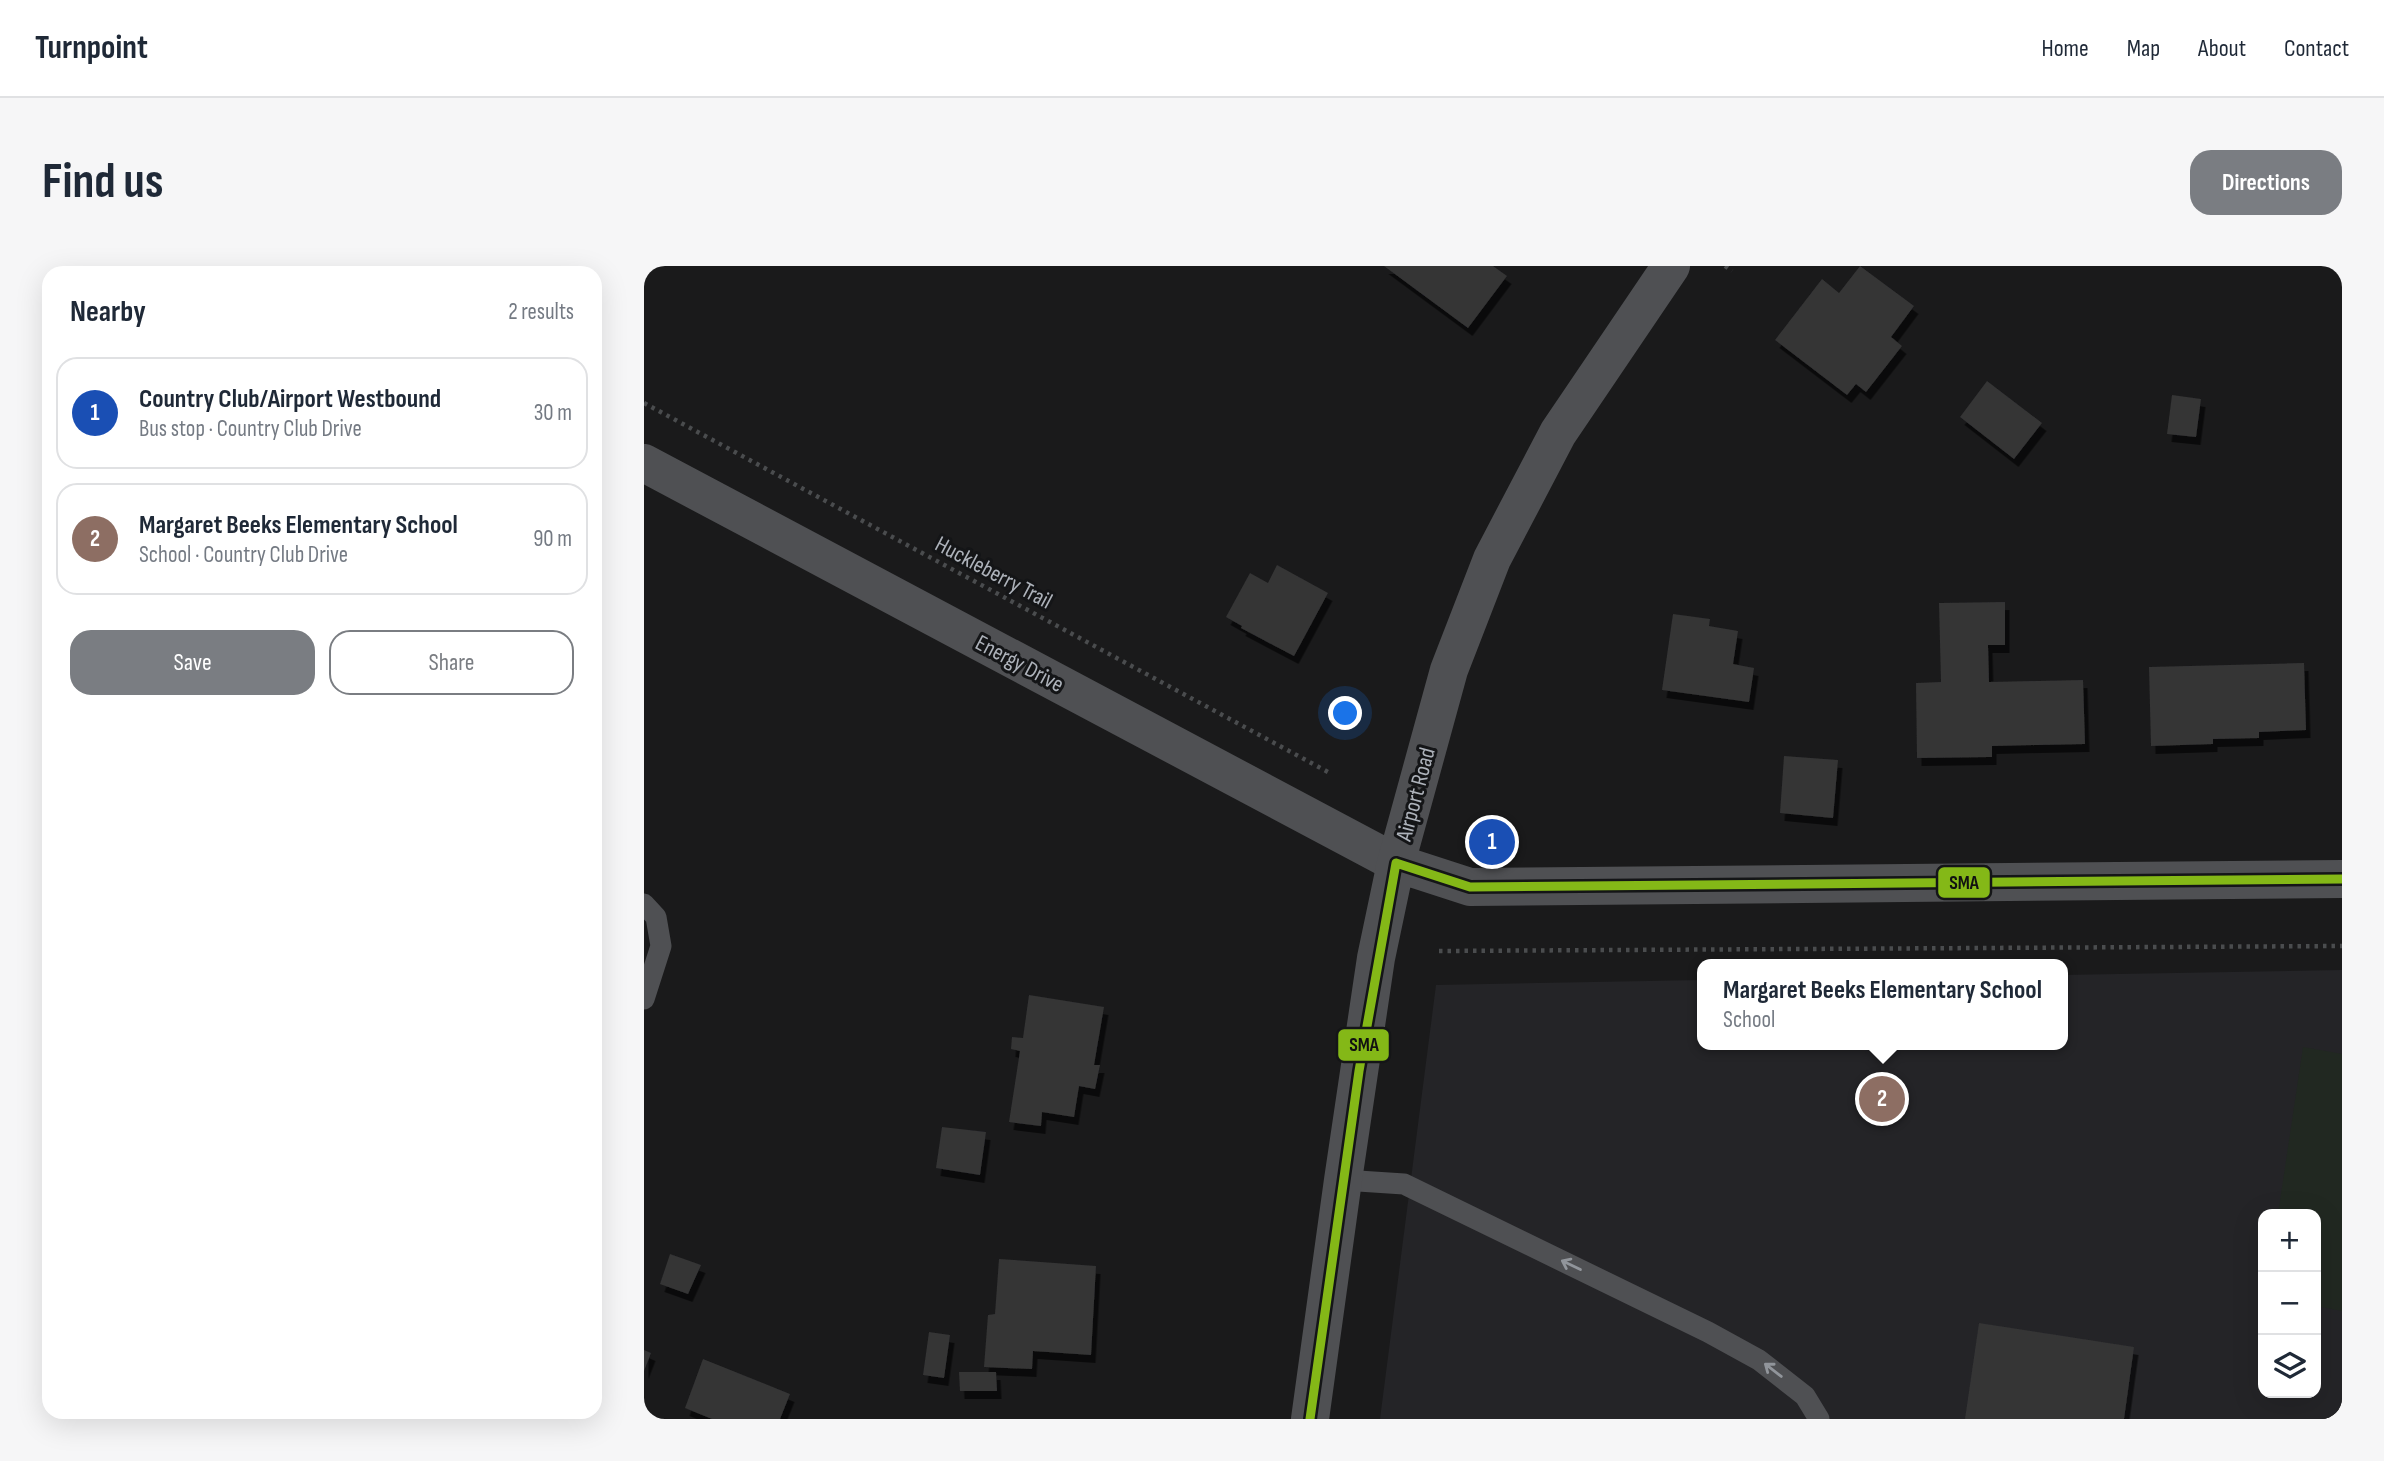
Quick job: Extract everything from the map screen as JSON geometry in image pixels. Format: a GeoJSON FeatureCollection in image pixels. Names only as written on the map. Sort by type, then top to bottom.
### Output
{"type":"FeatureCollection","features":[{"type":"Feature","properties":{"kind":"street","name":"Airport Road"},"geometry":{"type":"LineString","coordinates":[[1310,1419],[1376,958],[1396,863],[1450,670],[1492,559],[1558,433],[1671,266]]}},
{"type":"Feature","properties":{"kind":"street","name":"Energy Drive"},"geometry":{"type":"LineString","coordinates":[[644,463],[1396,863],[1469,887],[2342,878]]}},
{"type":"Feature","properties":{"kind":"lane"},"geometry":{"type":"LineString","coordinates":[[644,904],[656,917],[661,946],[644,999]]}},
{"type":"Feature","properties":{"kind":"lane"},"geometry":{"type":"LineString","coordinates":[[1343,1180],[1404,1184],[1708,1332],[1759,1360],[1805,1396],[1819,1419]]}},
{"type":"Feature","properties":{"kind":"path"},"geometry":{"type":"LineString","coordinates":[[1725,266],[1732,271]]}},
{"type":"Feature","properties":{"kind":"path","name":"Huckleberry Trail"},"geometry":{"type":"LineString","coordinates":[[644,403],[1328,772]]}},
{"type":"Feature","properties":{"kind":"path"},"geometry":{"type":"LineString","coordinates":[[1438,951],[2342,946]]}},
{"type":"Feature","properties":{"kind":"shaded area"},"geometry":{"type":"Polygon","coordinates":[[[2342,970],[2342,1419],[1380,1419],[1436,985],[1697,980],[1697,1050],[2068,1050],[2068,975],[2342,970]]]}},
{"type":"Feature","properties":{"kind":"shaded area"},"geometry":{"type":"Polygon","coordinates":[[[2303,1047],[2342,1054],[2342,1311],[2321,1307],[2321,1209],[2279,1209],[2303,1047]]]}},
{"type":"Feature","properties":{"kind":"building"},"geometry":{"type":"Polygon","coordinates":[[[1384,266],[1493,266],[1507,276],[1468,328],[1384,266]]]}},
{"type":"Feature","properties":{"kind":"building"},"geometry":{"type":"Polygon","coordinates":[[[1860,266],[1914,306],[1891,337],[1902,346],[1866,392],[1856,384],[1847,395],[1775,340],[1822,279],[1839,293],[1860,266]]]}},
{"type":"Feature","properties":{"kind":"building"},"geometry":{"type":"Polygon","coordinates":[[[1987,381],[2042,423],[2014,459],[1960,417],[1987,381]]]}},
{"type":"Feature","properties":{"kind":"building"},"geometry":{"type":"Polygon","coordinates":[[[2172,395],[2201,399],[2196,437],[2167,434],[2172,395]]]}},
{"type":"Feature","properties":{"kind":"building"},"geometry":{"type":"Polygon","coordinates":[[[1277,565],[1328,593],[1294,656],[1226,617],[1250,573],[1268,583],[1277,565]]]}},
{"type":"Feature","properties":{"kind":"building"},"geometry":{"type":"Polygon","coordinates":[[[2005,602],[2005,645],[1988,645],[1989,682],[2083,680],[2085,744],[1992,746],[1992,757],[1917,758],[1916,683],[1941,682],[1939,603],[2005,602]]]}},
{"type":"Feature","properties":{"kind":"building"},"geometry":{"type":"Polygon","coordinates":[[[1673,614],[1710,619],[1709,626],[1738,631],[1733,664],[1754,668],[1749,702],[1662,690],[1673,614]]]}},
{"type":"Feature","properties":{"kind":"building"},"geometry":{"type":"Polygon","coordinates":[[[2304,663],[2306,730],[2259,732],[2259,738],[2213,739],[2213,744],[2151,746],[2149,667],[2304,663]]]}},
{"type":"Feature","properties":{"kind":"building"},"geometry":{"type":"Polygon","coordinates":[[[1784,756],[1838,760],[1833,818],[1780,813],[1784,756]]]}},
{"type":"Feature","properties":{"kind":"building"},"geometry":{"type":"Polygon","coordinates":[[[1029,995],[1104,1007],[1094,1065],[1100,1065],[1095,1089],[1079,1086],[1074,1117],[1042,1112],[1041,1126],[1009,1122],[1020,1051],[1011,1049],[1012,1037],[1023,1038],[1029,995]]]}},
{"type":"Feature","properties":{"kind":"building"},"geometry":{"type":"Polygon","coordinates":[[[942,1127],[986,1132],[980,1175],[936,1168],[942,1127]]]}},
{"type":"Feature","properties":{"kind":"building"},"geometry":{"type":"Polygon","coordinates":[[[670,1254],[701,1265],[688,1294],[660,1284],[670,1254]]]}},
{"type":"Feature","properties":{"kind":"building"},"geometry":{"type":"Polygon","coordinates":[[[999,1259],[1096,1266],[1091,1355],[1033,1351],[1032,1369],[984,1367],[988,1315],[995,1314],[999,1259]]]}},
{"type":"Feature","properties":{"kind":"building"},"geometry":{"type":"Polygon","coordinates":[[[1979,1323],[2134,1347],[2124,1419],[1965,1419],[1979,1323]]]}},
{"type":"Feature","properties":{"kind":"building"},"geometry":{"type":"Polygon","coordinates":[[[929,1332],[950,1335],[944,1378],[923,1375],[929,1332]]]}},
{"type":"Feature","properties":{"kind":"building"},"geometry":{"type":"Polygon","coordinates":[[[644,1350],[651,1353],[644,1371],[644,1350]]]}},
{"type":"Feature","properties":{"kind":"building"},"geometry":{"type":"Polygon","coordinates":[[[703,1359],[790,1394],[780,1419],[712,1419],[685,1408],[703,1359]]]}},
{"type":"Feature","properties":{"kind":"building"},"geometry":{"type":"Polygon","coordinates":[[[959,1372],[996,1372],[997,1391],[960,1391],[959,1372]]]}},
{"type":"Feature","properties":{"kind":"transit line","name":"SMA"},"geometry":{"type":"LineString","coordinates":[[1310,1419],[1359,1071],[1396,863],[1470,887],[2342,879]]}},
{"type":"Feature","properties":{"kind":"place","name":"Country Club/Airport Westbound"},"geometry":{"type":"Point","coordinates":[1492,842]}},
{"type":"Feature","properties":{"kind":"place","name":"Margaret Beeks Elementary School"},"geometry":{"type":"Point","coordinates":[1882,1099]}}]}
